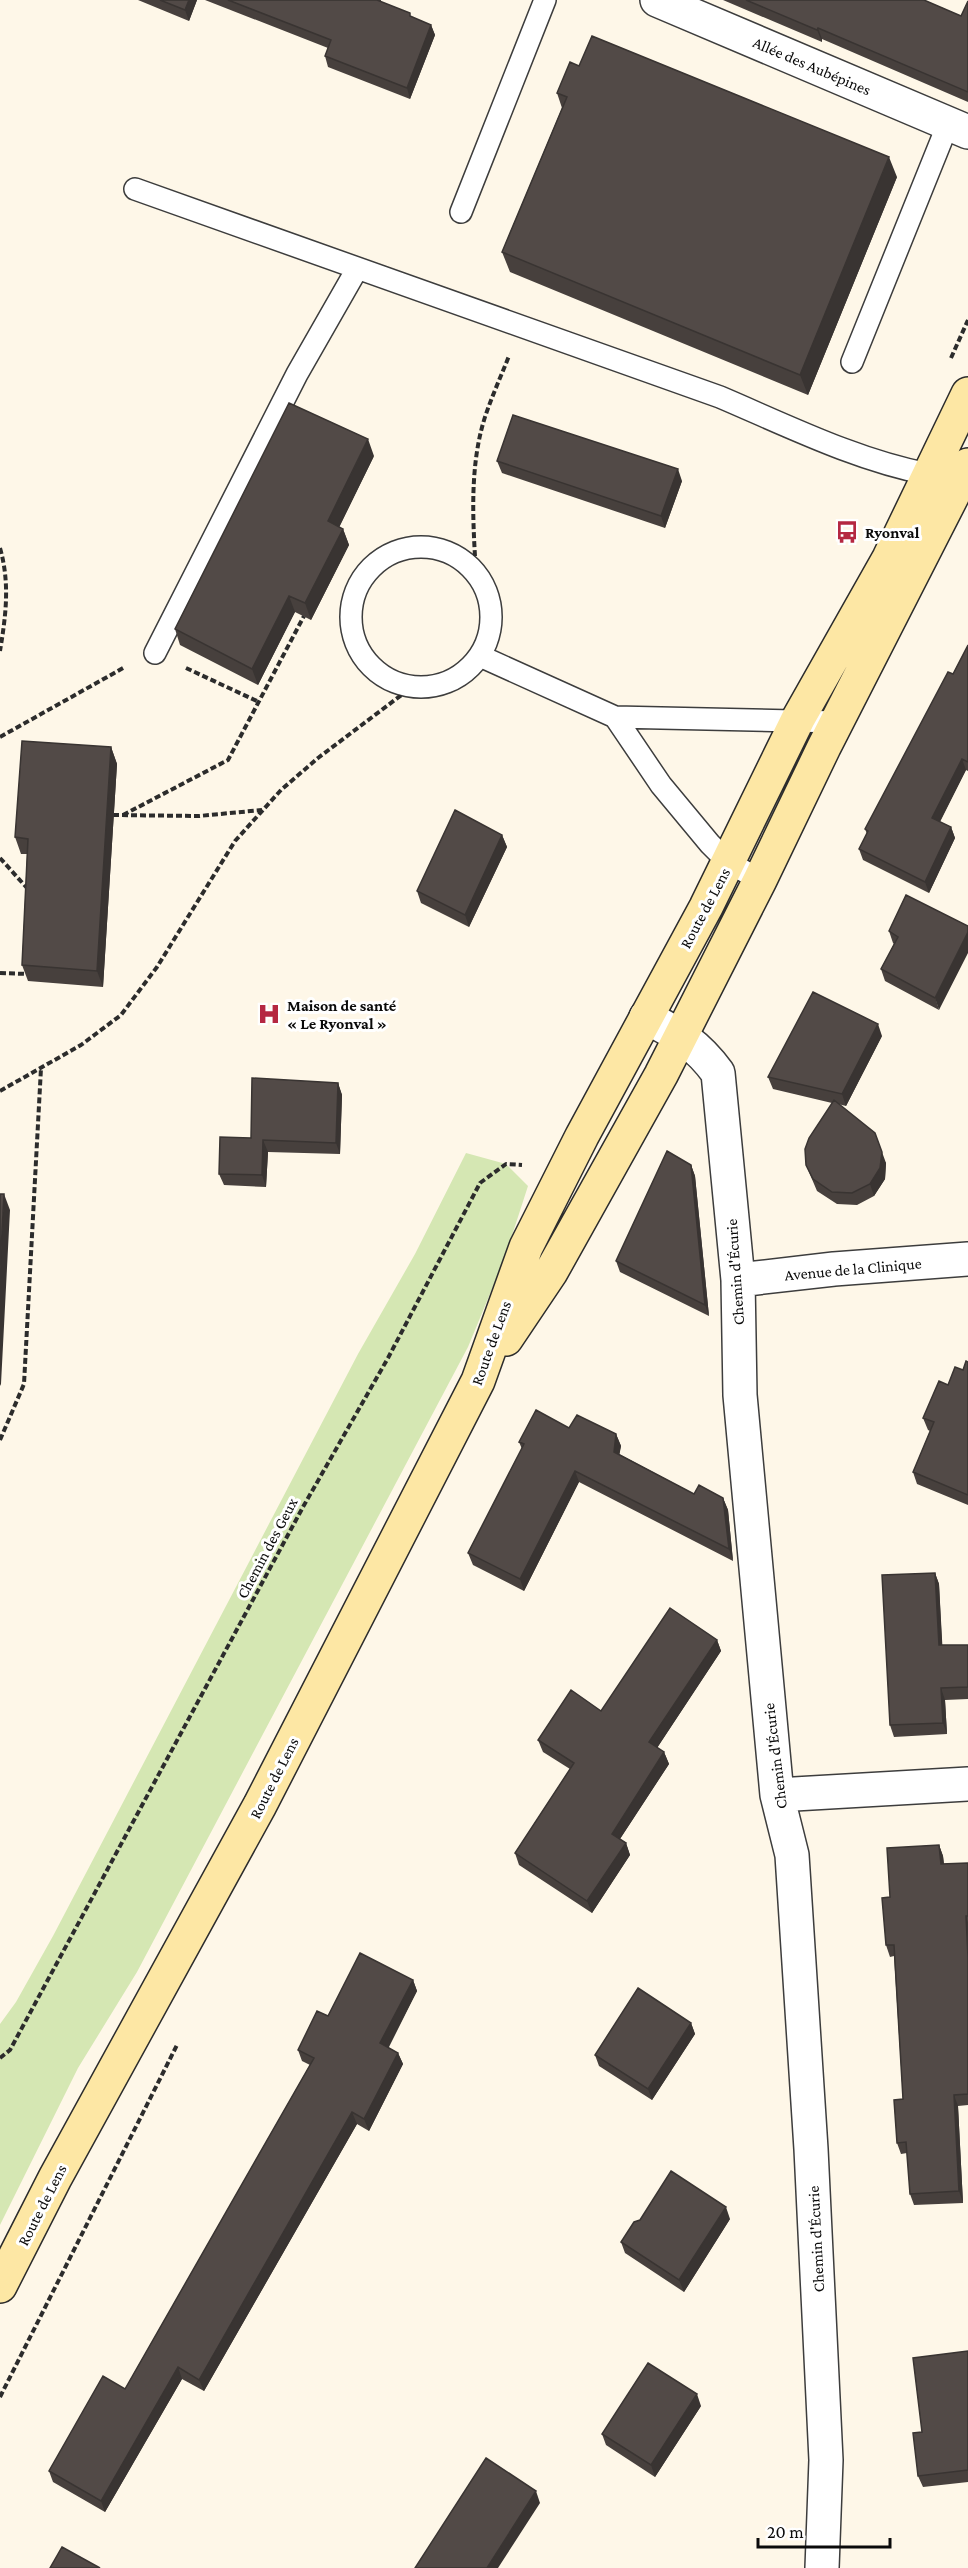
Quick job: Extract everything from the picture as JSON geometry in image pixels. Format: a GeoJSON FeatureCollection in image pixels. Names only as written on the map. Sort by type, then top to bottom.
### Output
{"type":"FeatureCollection","features":[{"type":"Feature","properties":{"kind":"main road","name":"Route de Lens"},"geometry":{"type":"LineString","coordinates":[[0,2286],[55,2178],[260,1805],[478,1381],[526,1247],[556,1186],[706,907],[798,719],[889,558],[968,394]]}},
{"type":"Feature","properties":{"kind":"main road"},"geometry":{"type":"LineString","coordinates":[[478,1381],[551,1272],[681,1035],[968,465]]}},
{"type":"Feature","properties":{"kind":"street","name":"Allée des Aubépines"},"geometry":{"type":"LineString","coordinates":[[657,0],[958,128]]}},
{"type":"Feature","properties":{"kind":"street","name":"Chemin d'Écurie"},"geometry":{"type":"LineString","coordinates":[[646,1017],[681,1035],[704,1053],[718,1073],[738,1280],[740,1395],[777,1795],[792,1855],[811,2149],[826,2460],[822,2568]]}},
{"type":"Feature","properties":{"kind":"street","name":"Avenue de la Clinique"},"geometry":{"type":"LineString","coordinates":[[738,1280],[834,1269],[968,1259]]}},
{"type":"Feature","properties":{"kind":"street"},"geometry":{"type":"LineString","coordinates":[[777,1795],[968,1784]]}},
{"type":"Feature","properties":{"kind":"lane"},"geometry":{"type":"LineString","coordinates":[[461,212],[545,0]]}},
{"type":"Feature","properties":{"kind":"lane"},"geometry":{"type":"LineString","coordinates":[[852,362],[958,128]]}},
{"type":"Feature","properties":{"kind":"lane"},"geometry":{"type":"LineString","coordinates":[[135,189],[720,397],[814,437],[893,467],[928,474]]}},
{"type":"Feature","properties":{"kind":"lane"},"geometry":{"type":"LineString","coordinates":[[155,653],[297,374],[357,269]]}},
{"type":"Feature","properties":{"kind":"lane"},"geometry":{"type":"LineString","coordinates":[[416,546],[442,549],[465,561],[482,580],[491,605],[491,631],[480,656],[462,674],[438,686],[412,687],[387,679],[367,663],[354,641],[350,615],[355,590],[370,567],[391,553],[416,546]]}},
{"type":"Feature","properties":{"kind":"lane"},"geometry":{"type":"LineString","coordinates":[[480,656],[615,717],[798,719],[837,722]]}},
{"type":"Feature","properties":{"kind":"lane"},"geometry":{"type":"LineString","coordinates":[[615,717],[661,785],[710,844],[728,862],[760,880]]}},
{"type":"Feature","properties":{"kind":"path"},"geometry":{"type":"LineString","coordinates":[[476,574],[472,507],[478,451],[485,417],[521,328]]}},
{"type":"Feature","properties":{"kind":"path"},"geometry":{"type":"LineString","coordinates":[[0,548],[7,572],[7,612],[0,651]]}},
{"type":"Feature","properties":{"kind":"path"},"geometry":{"type":"LineString","coordinates":[[123,815],[228,760],[304,616]]}},
{"type":"Feature","properties":{"kind":"path"},"geometry":{"type":"LineString","coordinates":[[0,737],[118,670],[155,653],[259,702]]}},
{"type":"Feature","properties":{"kind":"path"},"geometry":{"type":"LineString","coordinates":[[0,1091],[81,1046],[120,1015],[157,967],[235,841],[281,790],[318,758],[412,687]]}},
{"type":"Feature","properties":{"kind":"path"},"geometry":{"type":"LineString","coordinates":[[113,815],[199,816],[263,810]]}},
{"type":"Feature","properties":{"kind":"path"},"geometry":{"type":"LineString","coordinates":[[0,858],[32,893]]}},
{"type":"Feature","properties":{"kind":"path"},"geometry":{"type":"LineString","coordinates":[[0,973],[28,974]]}},
{"type":"Feature","properties":{"kind":"path"},"geometry":{"type":"LineString","coordinates":[[0,1440],[24,1384],[41,1068]]}},
{"type":"Feature","properties":{"kind":"path","name":"Chemin des Geux"},"geometry":{"type":"LineString","coordinates":[[0,2058],[10,2050],[303,1508],[388,1358],[480,1183],[506,1164],[539,1166],[556,1186]]}},
{"type":"Feature","properties":{"kind":"green space"},"geometry":{"type":"Polygon","coordinates":[[[466,1153],[506,1164],[528,1186],[504,1260],[468,1347],[137,1972],[78,2068],[0,2225],[0,2024],[16,2002],[53,1936],[358,1354],[415,1254],[466,1153]]]}},
{"type":"Feature","properties":{"kind":"building"},"geometry":{"type":"Polygon","coordinates":[[[160,0],[189,0],[185,10],[160,0]]]}},
{"type":"Feature","properties":{"kind":"building"},"geometry":{"type":"Polygon","coordinates":[[[228,0],[377,0],[410,13],[410,16],[431,25],[407,88],[325,56],[331,40],[228,0]]]}},
{"type":"Feature","properties":{"kind":"building"},"geometry":{"type":"Polygon","coordinates":[[[746,0],[924,0],[961,16],[968,1],[968,92],[818,28],[817,30],[746,0]]]}},
{"type":"Feature","properties":{"kind":"building"},"geometry":{"type":"Polygon","coordinates":[[[592,36],[889,157],[800,375],[502,252],[567,97],[557,93],[570,62],[579,66],[592,36]]]}},
{"type":"Feature","properties":{"kind":"building"},"geometry":{"type":"Polygon","coordinates":[[[289,403],[368,439],[328,521],[343,529],[305,603],[289,596],[252,669],[175,629],[289,403]]]}},
{"type":"Feature","properties":{"kind":"building"},"geometry":{"type":"Polygon","coordinates":[[[513,415],[678,469],[661,516],[497,461],[513,415]]]}},
{"type":"Feature","properties":{"kind":"building"},"geometry":{"type":"Polygon","coordinates":[[[968,645],[968,762],[962,759],[932,818],[951,827],[925,882],[859,849],[868,831],[865,829],[948,672],[953,674],[968,645]]]}},
{"type":"Feature","properties":{"kind":"building"},"geometry":{"type":"Polygon","coordinates":[[[22,741],[111,747],[97,971],[22,965],[28,839],[15,837],[22,741]]]}},
{"type":"Feature","properties":{"kind":"building"},"geometry":{"type":"Polygon","coordinates":[[[455,810],[502,835],[465,915],[417,891],[455,810]]]}},
{"type":"Feature","properties":{"kind":"building"},"geometry":{"type":"Polygon","coordinates":[[[906,895],[968,926],[968,932],[935,998],[881,969],[898,937],[889,931],[906,895]]]}},
{"type":"Feature","properties":{"kind":"building"},"geometry":{"type":"Polygon","coordinates":[[[813,992],[878,1024],[842,1094],[768,1077],[813,992]]]}},
{"type":"Feature","properties":{"kind":"building"},"geometry":{"type":"Polygon","coordinates":[[[252,1078],[338,1083],[336,1143],[263,1140],[262,1175],[219,1174],[220,1137],[251,1138],[252,1078]]]}},
{"type":"Feature","properties":{"kind":"building"},"geometry":{"type":"Polygon","coordinates":[[[834,1100],[875,1133],[882,1152],[880,1168],[870,1184],[852,1193],[832,1192],[813,1179],[806,1165],[805,1149],[809,1138],[834,1100]]]}},
{"type":"Feature","properties":{"kind":"building"},"geometry":{"type":"Polygon","coordinates":[[[667,1151],[691,1165],[705,1305],[616,1261],[667,1151]]]}},
{"type":"Feature","properties":{"kind":"building"},"geometry":{"type":"Polygon","coordinates":[[[0,1194],[4,1194],[0,1269],[0,1194]]]}},
{"type":"Feature","properties":{"kind":"building"},"geometry":{"type":"Polygon","coordinates":[[[966,1361],[968,1362],[968,1495],[913,1472],[934,1422],[923,1418],[939,1381],[948,1385],[955,1367],[963,1370],[966,1361]]]}},
{"type":"Feature","properties":{"kind":"building"},"geometry":{"type":"Polygon","coordinates":[[[536,1410],[569,1428],[577,1415],[616,1434],[614,1452],[694,1494],[699,1485],[723,1498],[729,1549],[575,1471],[520,1579],[468,1553],[524,1444],[519,1442],[536,1410]]]}},
{"type":"Feature","properties":{"kind":"building"},"geometry":{"type":"Polygon","coordinates":[[[935,1573],[939,1645],[968,1645],[968,1687],[941,1688],[943,1723],[890,1725],[882,1575],[935,1573]]]}},
{"type":"Feature","properties":{"kind":"building"},"geometry":{"type":"Polygon","coordinates":[[[670,1608],[717,1640],[649,1742],[664,1752],[612,1834],[626,1843],[587,1901],[515,1853],[574,1763],[538,1740],[571,1690],[601,1711],[670,1608]]]}},
{"type":"Feature","properties":{"kind":"building"},"geometry":{"type":"Polygon","coordinates":[[[939,1845],[941,1864],[968,1863],[968,1916],[966,1916],[968,2094],[954,2095],[959,2191],[910,2194],[906,2142],[897,2143],[894,2100],[903,2099],[894,1945],[886,1945],[882,1898],[890,1897],[887,1848],[939,1845]]]}},
{"type":"Feature","properties":{"kind":"building"},"geometry":{"type":"Polygon","coordinates":[[[360,1953],[413,1980],[380,2043],[398,2053],[364,2119],[352,2112],[199,2380],[178,2367],[101,2501],[49,2471],[103,2376],[125,2389],[314,2058],[298,2050],[317,2011],[328,2016],[360,1953]]]}},
{"type":"Feature","properties":{"kind":"building"},"geometry":{"type":"Polygon","coordinates":[[[638,1988],[691,2023],[648,2089],[595,2055],[638,1988]]]}},
{"type":"Feature","properties":{"kind":"building"},"geometry":{"type":"Polygon","coordinates":[[[671,2171],[726,2207],[679,2280],[621,2242],[634,2222],[640,2220],[671,2171]]]}},
{"type":"Feature","properties":{"kind":"building"},"geometry":{"type":"Polygon","coordinates":[[[968,2351],[968,2470],[918,2476],[913,2433],[922,2432],[913,2358],[968,2351]]]}},
{"type":"Feature","properties":{"kind":"building"},"geometry":{"type":"Polygon","coordinates":[[[648,2363],[697,2394],[651,2465],[602,2434],[648,2363]]]}},
{"type":"Feature","properties":{"kind":"building"},"geometry":{"type":"Polygon","coordinates":[[[486,2458],[536,2491],[487,2568],[415,2568],[486,2458]]]}},
{"type":"Feature","properties":{"kind":"building"},"geometry":{"type":"Polygon","coordinates":[[[62,2547],[100,2568],[50,2568],[62,2547]]]}},
{"type":"Feature","properties":{"kind":"place","name":"Ryonval"},"geometry":{"type":"Point","coordinates":[847,532]}},
{"type":"Feature","properties":{"kind":"place","name":"Maison de santé « Le Ryonval »"},"geometry":{"type":"Point","coordinates":[269,1014]}}]}
